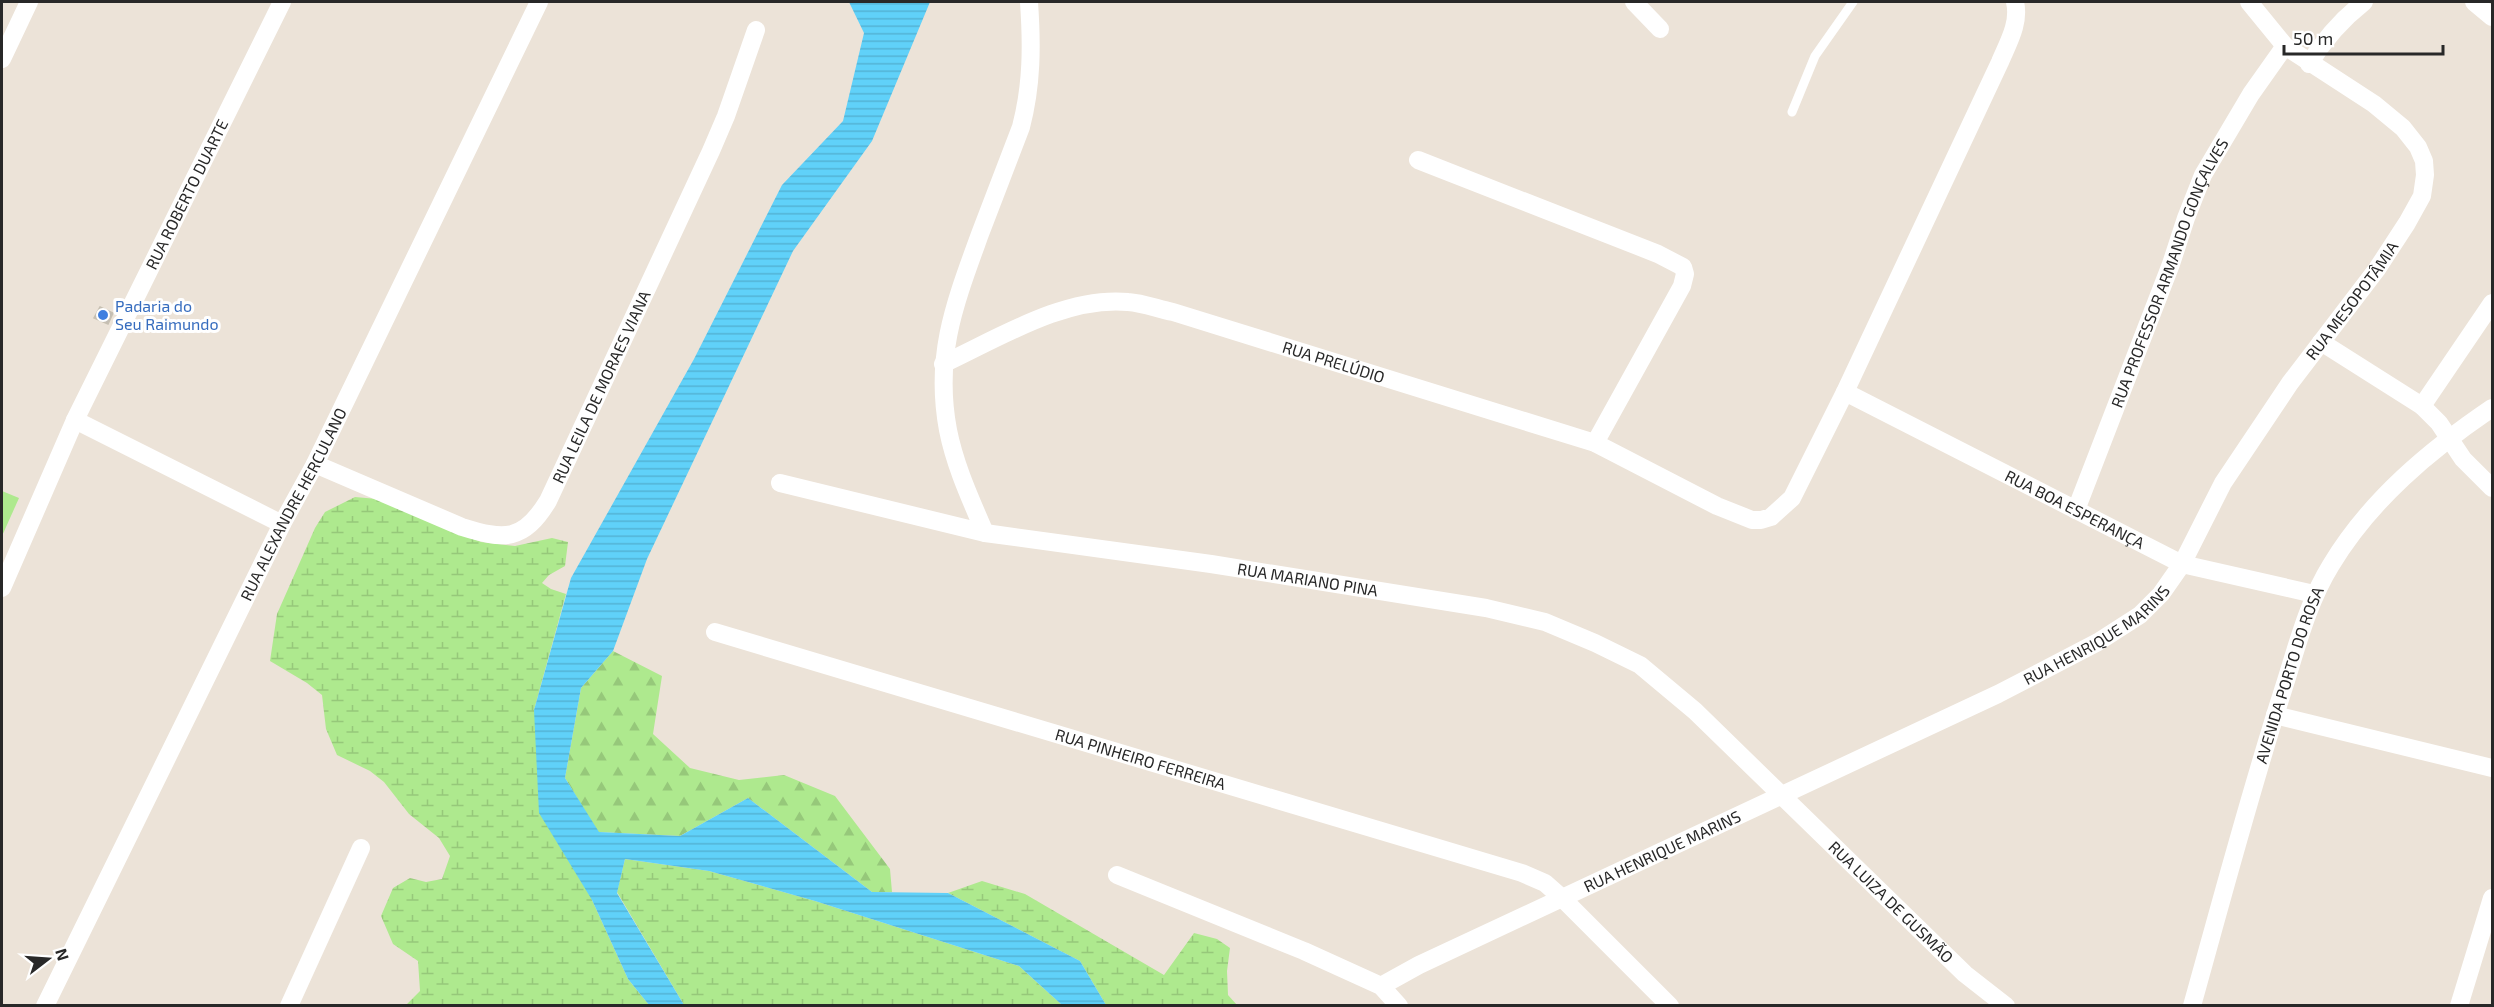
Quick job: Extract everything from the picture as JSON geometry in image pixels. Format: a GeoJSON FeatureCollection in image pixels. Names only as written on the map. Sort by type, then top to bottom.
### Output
{"type":"FeatureCollection","features":[{"type":"Feature","properties":{"kind":"street"},"geometry":{"type":"LineString","coordinates":[[2,59],[29,2]]}},
{"type":"Feature","properties":{"kind":"street","name":"RUA ROBERTO DUARTE"},"geometry":{"type":"LineString","coordinates":[[2,586],[75,420],[282,2]]}},
{"type":"Feature","properties":{"kind":"street","name":"RUA ALEXANDRE HERCULANO"},"geometry":{"type":"LineString","coordinates":[[45,1005],[282,524],[315,464],[539,2]]}},
{"type":"Feature","properties":{"kind":"street"},"geometry":{"type":"LineString","coordinates":[[985,533],[958,468],[948,431],[944,398],[944,364],[949,323],[1021,127],[1028,98],[1032,40],[1029,2]]}},
{"type":"Feature","properties":{"kind":"street"},"geometry":{"type":"LineString","coordinates":[[1634,2],[1660,29]]}},
{"type":"Feature","properties":{"kind":"street"},"geometry":{"type":"LineString","coordinates":[[1845,392],[2014,30],[2017,18],[2015,2]]}},
{"type":"Feature","properties":{"kind":"street","name":"RUA MESOPOTÂMIA"},"geometry":{"type":"LineString","coordinates":[[2182,564],[2223,483],[2290,382],[2377,269],[2407,223],[2422,196],[2426,175],[2418,147],[2403,128],[2374,104],[2309,64],[2285,46],[2249,2]]}},
{"type":"Feature","properties":{"kind":"street"},"geometry":{"type":"LineString","coordinates":[[2309,64],[2325,38],[2337,24],[2364,2]]}},
{"type":"Feature","properties":{"kind":"street"},"geometry":{"type":"LineString","coordinates":[[2474,2],[2493,17]]}},
{"type":"Feature","properties":{"kind":"street","name":"RUA LEILA DE MORAES VIANA"},"geometry":{"type":"LineString","coordinates":[[315,464],[462,527],[485,534],[515,535],[537,519],[548,501],[711,152],[756,30]]}},
{"type":"Feature","properties":{"kind":"street","name":"RUA PROFESSOR ARMANDO GONÇALVES"},"geometry":{"type":"LineString","coordinates":[[2076,510],[2203,175],[2251,94],[2285,46]]}},
{"type":"Feature","properties":{"kind":"street"},"geometry":{"type":"LineString","coordinates":[[1418,160],[1658,254],[1683,267],[1682,286],[1595,443]]}},
{"type":"Feature","properties":{"kind":"street","name":"RUA PRELÚDIO"},"geometry":{"type":"LineString","coordinates":[[944,364],[1050,314],[1078,305],[1128,302],[1173,312],[1595,443],[1717,506],[1752,520],[1771,517],[1792,498],[1845,392]]}},
{"type":"Feature","properties":{"kind":"street"},"geometry":{"type":"LineString","coordinates":[[2422,406],[2493,303]]}},
{"type":"Feature","properties":{"kind":"street"},"geometry":{"type":"LineString","coordinates":[[2321,342],[2422,406],[2450,437],[2463,459],[2493,488]]}},
{"type":"Feature","properties":{"kind":"street","name":"RUA BOA ESPERANÇA"},"geometry":{"type":"LineString","coordinates":[[1845,392],[2182,564],[2314,594]]}},
{"type":"Feature","properties":{"kind":"street","name":"AVENIDA PORTO DO ROSA"},"geometry":{"type":"LineString","coordinates":[[2192,1005],[2275,715],[2314,594],[2331,564],[2361,522],[2391,488],[2450,437],[2493,408]]}},
{"type":"Feature","properties":{"kind":"street"},"geometry":{"type":"LineString","coordinates":[[75,420],[282,524]]}},
{"type":"Feature","properties":{"kind":"street","name":"RUA MARIANO PINA"},"geometry":{"type":"LineString","coordinates":[[780,483],[985,533],[1421,596],[1545,622],[1595,642],[1640,665],[1695,711],[1740,753],[1780,796]]}},
{"type":"Feature","properties":{"kind":"street","name":"RUA HENRIQUE MARINS"},"geometry":{"type":"LineString","coordinates":[[1381,986],[1419,965],[1998,694],[2098,642],[2139,615],[2161,594],[2182,564]]}},
{"type":"Feature","properties":{"kind":"street","name":"RUA PINHEIRO FERREIRA"},"geometry":{"type":"LineString","coordinates":[[715,632],[1522,873],[1545,883],[1562,898],[1670,1005]]}},
{"type":"Feature","properties":{"kind":"street"},"geometry":{"type":"LineString","coordinates":[[2275,715],[2493,768]]}},
{"type":"Feature","properties":{"kind":"street","name":"RUA LUIZA DE GUSMÃO"},"geometry":{"type":"LineString","coordinates":[[1780,796],[1965,974],[2006,1005]]}},
{"type":"Feature","properties":{"kind":"street"},"geometry":{"type":"LineString","coordinates":[[289,1005],[361,848]]}},
{"type":"Feature","properties":{"kind":"street"},"geometry":{"type":"LineString","coordinates":[[1117,875],[1304,951],[1381,986],[1399,1005]]}},
{"type":"Feature","properties":{"kind":"street"},"geometry":{"type":"LineString","coordinates":[[2458,1005],[2493,898]]}},
{"type":"Feature","properties":{"kind":"lane"},"geometry":{"type":"LineString","coordinates":[[1792,112],[1815,56],[1853,2]]}},
{"type":"Feature","properties":{"kind":"green space"},"geometry":{"type":"Polygon","coordinates":[[[2,491],[19,498],[2,536],[2,491]]]}},
{"type":"Feature","properties":{"kind":"green space"},"geometry":{"type":"Polygon","coordinates":[[[355,497],[377,499],[481,542],[515,546],[552,538],[568,542],[565,566],[549,575],[542,583],[566,594],[534,710],[592,900],[628,979],[649,1005],[406,1005],[420,991],[418,961],[393,944],[381,916],[393,888],[410,878],[426,882],[442,879],[450,856],[439,838],[409,814],[384,782],[370,771],[337,755],[326,729],[322,695],[307,683],[270,661],[277,614],[315,528],[325,512],[355,497]]]}},
{"type":"Feature","properties":{"kind":"green space"},"geometry":{"type":"Polygon","coordinates":[[[613,651],[662,676],[653,734],[690,768],[739,780],[784,775],[835,796],[890,869],[892,892],[872,892],[748,798],[680,836],[598,832],[565,778],[581,688],[613,651]]]}},
{"type":"Feature","properties":{"kind":"green space"},"geometry":{"type":"Polygon","coordinates":[[[625,859],[709,871],[815,901],[1019,966],[1062,1005],[684,1005],[617,892],[625,859]]]}},
{"type":"Feature","properties":{"kind":"green space"},"geometry":{"type":"Polygon","coordinates":[[[982,881],[1025,894],[1164,975],[1194,933],[1217,939],[1230,948],[1227,971],[1228,995],[1237,1005],[1106,1005],[1080,961],[948,893],[982,881]]]}},
{"type":"Feature","properties":{"kind":"water"},"geometry":{"type":"Polygon","coordinates":[[[849,2],[930,2],[872,141],[793,251],[647,559],[613,651],[581,688],[565,778],[599,832],[680,836],[748,798],[872,892],[948,893],[1080,961],[1106,1005],[1062,1005],[1019,966],[815,901],[709,871],[625,859],[617,893],[684,1005],[649,1005],[628,979],[592,900],[539,813],[534,710],[571,578],[694,359],[782,185],[843,121],[864,33],[849,2]]]}},
{"type":"Feature","properties":{"kind":"building","name":"Padaria do Seu Raimundo"},"geometry":{"type":"Polygon","coordinates":[[[100,307],[113,313],[108,324],[94,318],[100,307]]]}},
{"type":"Feature","properties":{"kind":"place","name":"Padaria do Seu Raimundo"},"geometry":{"type":"Point","coordinates":[103,315]}}]}
